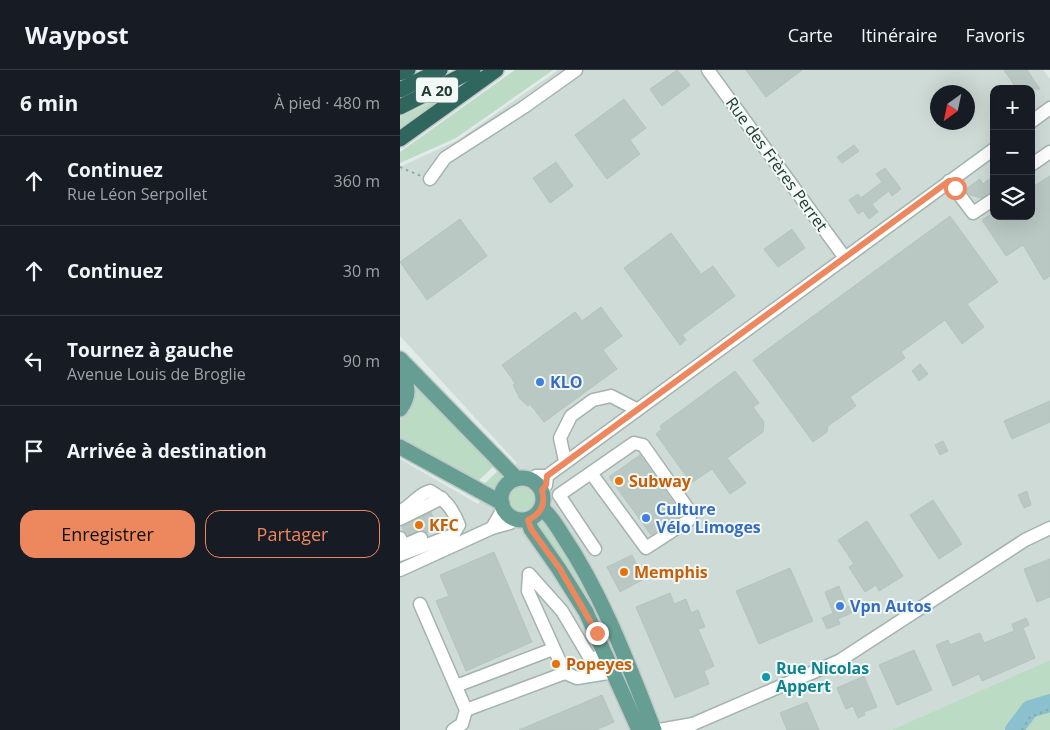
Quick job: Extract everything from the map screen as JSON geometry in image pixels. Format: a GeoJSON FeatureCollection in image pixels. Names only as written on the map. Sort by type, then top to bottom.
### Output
{"type":"FeatureCollection","features":[{"type":"Feature","properties":{"kind":"highway"},"geometry":{"type":"LineString","coordinates":[[400,73],[408,70]]}},
{"type":"Feature","properties":{"kind":"highway","name":"A 20"},"geometry":{"type":"LineString","coordinates":[[400,90],[440,70]]}},
{"type":"Feature","properties":{"kind":"highway","name":"A 20"},"geometry":{"type":"LineString","coordinates":[[400,108],[473,70]]}},
{"type":"Feature","properties":{"kind":"highway"},"geometry":{"type":"LineString","coordinates":[[400,139],[496,70]]}},
{"type":"Feature","properties":{"kind":"main road"},"geometry":{"type":"LineString","coordinates":[[400,359],[517,478],[540,482],[544,502],[542,509],[535,517],[512,513]]}},
{"type":"Feature","properties":{"kind":"main road"},"geometry":{"type":"LineString","coordinates":[[400,373],[407,388],[407,395],[400,409]]}},
{"type":"Feature","properties":{"kind":"main road"},"geometry":{"type":"LineString","coordinates":[[400,447],[512,513],[531,529],[560,569],[586,612],[639,730]]}},
{"type":"Feature","properties":{"kind":"main road"},"geometry":{"type":"LineString","coordinates":[[512,513],[502,493],[505,486],[517,478]]}},
{"type":"Feature","properties":{"kind":"main road"},"geometry":{"type":"LineString","coordinates":[[542,509],[547,512],[595,589],[654,730]]}},
{"type":"Feature","properties":{"kind":"street"},"geometry":{"type":"LineString","coordinates":[[430,179],[445,158],[524,107],[576,70]]}},
{"type":"Feature","properties":{"kind":"street","name":"Rue des Frères Perret"},"geometry":{"type":"LineString","coordinates":[[708,70],[845,258]]}},
{"type":"Feature","properties":{"kind":"street"},"geometry":{"type":"LineString","coordinates":[[1035,119],[1050,108]]}},
{"type":"Feature","properties":{"kind":"street"},"geometry":{"type":"LineString","coordinates":[[540,482],[565,461],[990,152]]}},
{"type":"Feature","properties":{"kind":"street"},"geometry":{"type":"LineString","coordinates":[[1035,161],[1050,152]]}},
{"type":"Feature","properties":{"kind":"street"},"geometry":{"type":"LineString","coordinates":[[949,181],[973,213],[990,202]]}},
{"type":"Feature","properties":{"kind":"street"},"geometry":{"type":"LineString","coordinates":[[565,461],[560,438],[571,416],[593,400],[612,396],[636,409]]}},
{"type":"Feature","properties":{"kind":"street"},"geometry":{"type":"LineString","coordinates":[[592,473],[646,548],[689,520],[691,513],[643,445],[634,443],[559,495],[595,549]]}},
{"type":"Feature","properties":{"kind":"street"},"geometry":{"type":"LineString","coordinates":[[400,511],[407,508],[421,493],[430,491],[442,498],[453,510],[459,525],[453,534],[400,555]]}},
{"type":"Feature","properties":{"kind":"street"},"geometry":{"type":"LineString","coordinates":[[400,519],[442,498]]}},
{"type":"Feature","properties":{"kind":"street"},"geometry":{"type":"LineString","coordinates":[[400,570],[492,528],[512,513]]}},
{"type":"Feature","properties":{"kind":"street"},"geometry":{"type":"LineString","coordinates":[[400,538],[402,543],[407,544],[449,527],[457,520]]}},
{"type":"Feature","properties":{"kind":"street"},"geometry":{"type":"LineString","coordinates":[[659,730],[690,727],[838,661],[1025,540],[1050,528]]}},
{"type":"Feature","properties":{"kind":"street"},"geometry":{"type":"LineString","coordinates":[[606,654],[591,660],[562,611],[529,574],[528,591],[565,673],[577,678],[614,672]]}},
{"type":"Feature","properties":{"kind":"street"},"geometry":{"type":"LineString","coordinates":[[420,604],[466,710],[462,724],[453,730]]}},
{"type":"Feature","properties":{"kind":"street"},"geometry":{"type":"LineString","coordinates":[[456,686],[553,649]]}},
{"type":"Feature","properties":{"kind":"street"},"geometry":{"type":"LineString","coordinates":[[466,710],[565,673]]}},
{"type":"Feature","properties":{"kind":"path"},"geometry":{"type":"LineString","coordinates":[[400,167],[430,179]]}},
{"type":"Feature","properties":{"kind":"path"},"geometry":{"type":"LineString","coordinates":[[1022,730],[1030,717],[1050,709]]}},
{"type":"Feature","properties":{"kind":"shaded area"},"geometry":{"type":"Polygon","coordinates":[[[558,70],[1043,70],[1050,79],[1050,660],[891,730],[400,730],[400,459],[478,504],[517,463],[400,336],[400,167],[458,140],[558,70]]]}},
{"type":"Feature","properties":{"kind":"green space"},"geometry":{"type":"Polygon","coordinates":[[[515,70],[553,70],[456,138],[400,163],[400,152],[515,70]]]}},
{"type":"Feature","properties":{"kind":"green space"},"geometry":{"type":"Polygon","coordinates":[[[459,89],[400,136],[400,117],[459,89]]]}},
{"type":"Feature","properties":{"kind":"green space"},"geometry":{"type":"Polygon","coordinates":[[[412,376],[495,465],[477,482],[400,439],[400,419],[409,409],[412,376]]]}},
{"type":"Feature","properties":{"kind":"green space"},"geometry":{"type":"Polygon","coordinates":[[[500,469],[508,477],[496,491],[482,486],[500,469]]]}},
{"type":"Feature","properties":{"kind":"green space"},"geometry":{"type":"Polygon","coordinates":[[[522,487],[531,490],[534,499],[531,508],[522,511],[513,508],[510,499],[513,490],[522,487]]]}},
{"type":"Feature","properties":{"kind":"green space"},"geometry":{"type":"Polygon","coordinates":[[[542,519],[560,541],[609,634],[608,636],[602,634],[533,525],[542,519]]]}},
{"type":"Feature","properties":{"kind":"green space"},"geometry":{"type":"Polygon","coordinates":[[[1050,660],[1050,730],[891,730],[1050,660]]]}},
{"type":"Feature","properties":{"kind":"building"},"geometry":{"type":"Polygon","coordinates":[[[677,70],[690,85],[662,106],[650,89],[677,70]]]}},
{"type":"Feature","properties":{"kind":"building"},"geometry":{"type":"Polygon","coordinates":[[[746,70],[802,70],[766,97],[746,70]]]}},
{"type":"Feature","properties":{"kind":"building"},"geometry":{"type":"Polygon","coordinates":[[[1004,70],[1027,70],[1040,89],[1035,89],[1035,85],[1014,85],[1004,70]]]}},
{"type":"Feature","properties":{"kind":"building"},"geometry":{"type":"Polygon","coordinates":[[[624,99],[646,128],[630,140],[640,154],[607,179],[575,135],[624,99]]]}},
{"type":"Feature","properties":{"kind":"building"},"geometry":{"type":"Polygon","coordinates":[[[854,145],[859,151],[842,163],[837,157],[854,145]]]}},
{"type":"Feature","properties":{"kind":"building"},"geometry":{"type":"Polygon","coordinates":[[[556,162],[573,186],[550,203],[533,178],[556,162]]]}},
{"type":"Feature","properties":{"kind":"building"},"geometry":{"type":"Polygon","coordinates":[[[885,168],[901,189],[892,196],[889,191],[872,204],[878,212],[869,219],[863,211],[858,214],[849,200],[858,194],[861,198],[882,182],[876,174],[885,168]]]}},
{"type":"Feature","properties":{"kind":"building"},"geometry":{"type":"Polygon","coordinates":[[[1050,176],[1050,276],[1044,280],[1023,245],[1006,256],[982,220],[990,215],[990,220],[1035,220],[1035,185],[1050,176]]]}},
{"type":"Feature","properties":{"kind":"building"},"geometry":{"type":"Polygon","coordinates":[[[980,179],[983,184],[989,179],[990,180],[990,193],[982,198],[970,195],[966,189],[980,179]]]}},
{"type":"Feature","properties":{"kind":"building"},"geometry":{"type":"Polygon","coordinates":[[[950,216],[998,282],[967,304],[984,327],[962,344],[945,320],[901,352],[905,358],[850,397],[856,406],[828,426],[827,432],[813,442],[753,360],[950,216]]]}},
{"type":"Feature","properties":{"kind":"building"},"geometry":{"type":"Polygon","coordinates":[[[460,219],[487,256],[427,300],[400,262],[460,219]]]}},
{"type":"Feature","properties":{"kind":"building"},"geometry":{"type":"Polygon","coordinates":[[[792,229],[805,248],[778,267],[764,249],[792,229]]]}},
{"type":"Feature","properties":{"kind":"building"},"geometry":{"type":"Polygon","coordinates":[[[671,233],[701,274],[713,266],[735,296],[682,335],[686,340],[680,345],[624,268],[671,233]]]}},
{"type":"Feature","properties":{"kind":"building"},"geometry":{"type":"Polygon","coordinates":[[[601,307],[622,336],[603,350],[617,369],[544,422],[530,404],[528,406],[520,399],[513,385],[515,383],[502,365],[575,312],[582,321],[601,307]]]}},
{"type":"Feature","properties":{"kind":"building"},"geometry":{"type":"Polygon","coordinates":[[[920,364],[928,374],[919,381],[912,371],[920,364]]]}},
{"type":"Feature","properties":{"kind":"building"},"geometry":{"type":"Polygon","coordinates":[[[735,371],[759,403],[753,407],[764,422],[763,432],[727,458],[746,483],[730,494],[712,469],[691,483],[656,434],[662,429],[660,426],[735,371]]]}},
{"type":"Feature","properties":{"kind":"building"},"geometry":{"type":"Polygon","coordinates":[[[1050,401],[1050,422],[1012,439],[1004,421],[1050,401]]]}},
{"type":"Feature","properties":{"kind":"building"},"geometry":{"type":"Polygon","coordinates":[[[943,441],[948,451],[940,455],[935,445],[943,441]]]}},
{"type":"Feature","properties":{"kind":"building"},"geometry":{"type":"Polygon","coordinates":[[[640,455],[682,515],[651,535],[609,477],[640,455]]]}},
{"type":"Feature","properties":{"kind":"building"},"geometry":{"type":"Polygon","coordinates":[[[1027,491],[1031,505],[1024,508],[1018,495],[1027,491]]]}},
{"type":"Feature","properties":{"kind":"building"},"geometry":{"type":"Polygon","coordinates":[[[933,500],[962,544],[939,559],[910,515],[933,500]]]}},
{"type":"Feature","properties":{"kind":"building","name":"KFC"},"geometry":{"type":"Polygon","coordinates":[[[431,512],[438,528],[427,533],[421,530],[408,535],[404,531],[402,527],[431,512]]]}},
{"type":"Feature","properties":{"kind":"building"},"geometry":{"type":"Polygon","coordinates":[[[867,521],[903,576],[879,591],[876,585],[865,592],[849,567],[854,564],[838,540],[867,521]]]}},
{"type":"Feature","properties":{"kind":"building"},"geometry":{"type":"Polygon","coordinates":[[[494,552],[532,642],[466,671],[436,601],[449,596],[440,575],[494,552]]]}},
{"type":"Feature","properties":{"kind":"building"},"geometry":{"type":"Polygon","coordinates":[[[632,555],[644,579],[620,592],[607,567],[632,555]]]}},
{"type":"Feature","properties":{"kind":"building"},"geometry":{"type":"Polygon","coordinates":[[[1050,559],[1050,597],[1037,602],[1024,569],[1050,559]]]}},
{"type":"Feature","properties":{"kind":"building"},"geometry":{"type":"Polygon","coordinates":[[[790,568],[813,621],[759,644],[736,591],[790,568]]]}},
{"type":"Feature","properties":{"kind":"building"},"geometry":{"type":"Polygon","coordinates":[[[839,586],[847,607],[856,603],[858,610],[838,619],[840,624],[827,629],[822,618],[833,613],[825,592],[839,586]]]}},
{"type":"Feature","properties":{"kind":"building"},"geometry":{"type":"Polygon","coordinates":[[[670,593],[674,604],[686,599],[691,613],[698,610],[705,627],[698,629],[714,666],[704,671],[709,684],[675,698],[636,607],[670,593]]]}},
{"type":"Feature","properties":{"kind":"building"},"geometry":{"type":"Polygon","coordinates":[[[1026,618],[1029,625],[1023,628],[1035,658],[982,681],[979,674],[953,686],[936,645],[948,640],[950,645],[980,633],[984,643],[1014,631],[1012,624],[1026,618]]]}},
{"type":"Feature","properties":{"kind":"building"},"geometry":{"type":"Polygon","coordinates":[[[914,650],[932,690],[897,705],[879,665],[914,650]]]}},
{"type":"Feature","properties":{"kind":"building"},"geometry":{"type":"Polygon","coordinates":[[[864,676],[877,707],[864,712],[865,715],[858,718],[853,706],[846,709],[837,688],[864,676]]]}},
{"type":"Feature","properties":{"kind":"building"},"geometry":{"type":"Polygon","coordinates":[[[602,695],[614,722],[596,730],[519,730],[602,695]]]}},
{"type":"Feature","properties":{"kind":"building"},"geometry":{"type":"Polygon","coordinates":[[[807,702],[819,730],[787,730],[780,713],[807,702]]]}},
{"type":"Feature","properties":{"kind":"waterway"},"geometry":{"type":"LineString","coordinates":[[1014,730],[1030,709],[1050,703]]}},
{"type":"Feature","properties":{"kind":"place","name":"KLO"},"geometry":{"type":"Point","coordinates":[540,382]}},
{"type":"Feature","properties":{"kind":"place","name":"Subway"},"geometry":{"type":"Point","coordinates":[619,481]}},
{"type":"Feature","properties":{"kind":"place","name":"Culture Vélo Limoges"},"geometry":{"type":"Point","coordinates":[646,518]}},
{"type":"Feature","properties":{"kind":"place","name":"KFC"},"geometry":{"type":"Point","coordinates":[419,525]}},
{"type":"Feature","properties":{"kind":"place","name":"Memphis"},"geometry":{"type":"Point","coordinates":[624,572]}},
{"type":"Feature","properties":{"kind":"place","name":"Vpn Autos"},"geometry":{"type":"Point","coordinates":[840,606]}},
{"type":"Feature","properties":{"kind":"place","name":"Popeyes"},"geometry":{"type":"Point","coordinates":[556,664]}},
{"type":"Feature","properties":{"kind":"place","name":"Rue Nicolas Appert"},"geometry":{"type":"Point","coordinates":[766,677]}},
{"type":"Feature","properties":{"kind":"route"},"geometry":{"type":"LineString","coordinates":[[597,633],[560,569],[531,529],[528,520],[535,517],[542,509],[544,497],[542,490],[546,485],[547,476],[949,181],[955,188]]}}]}
